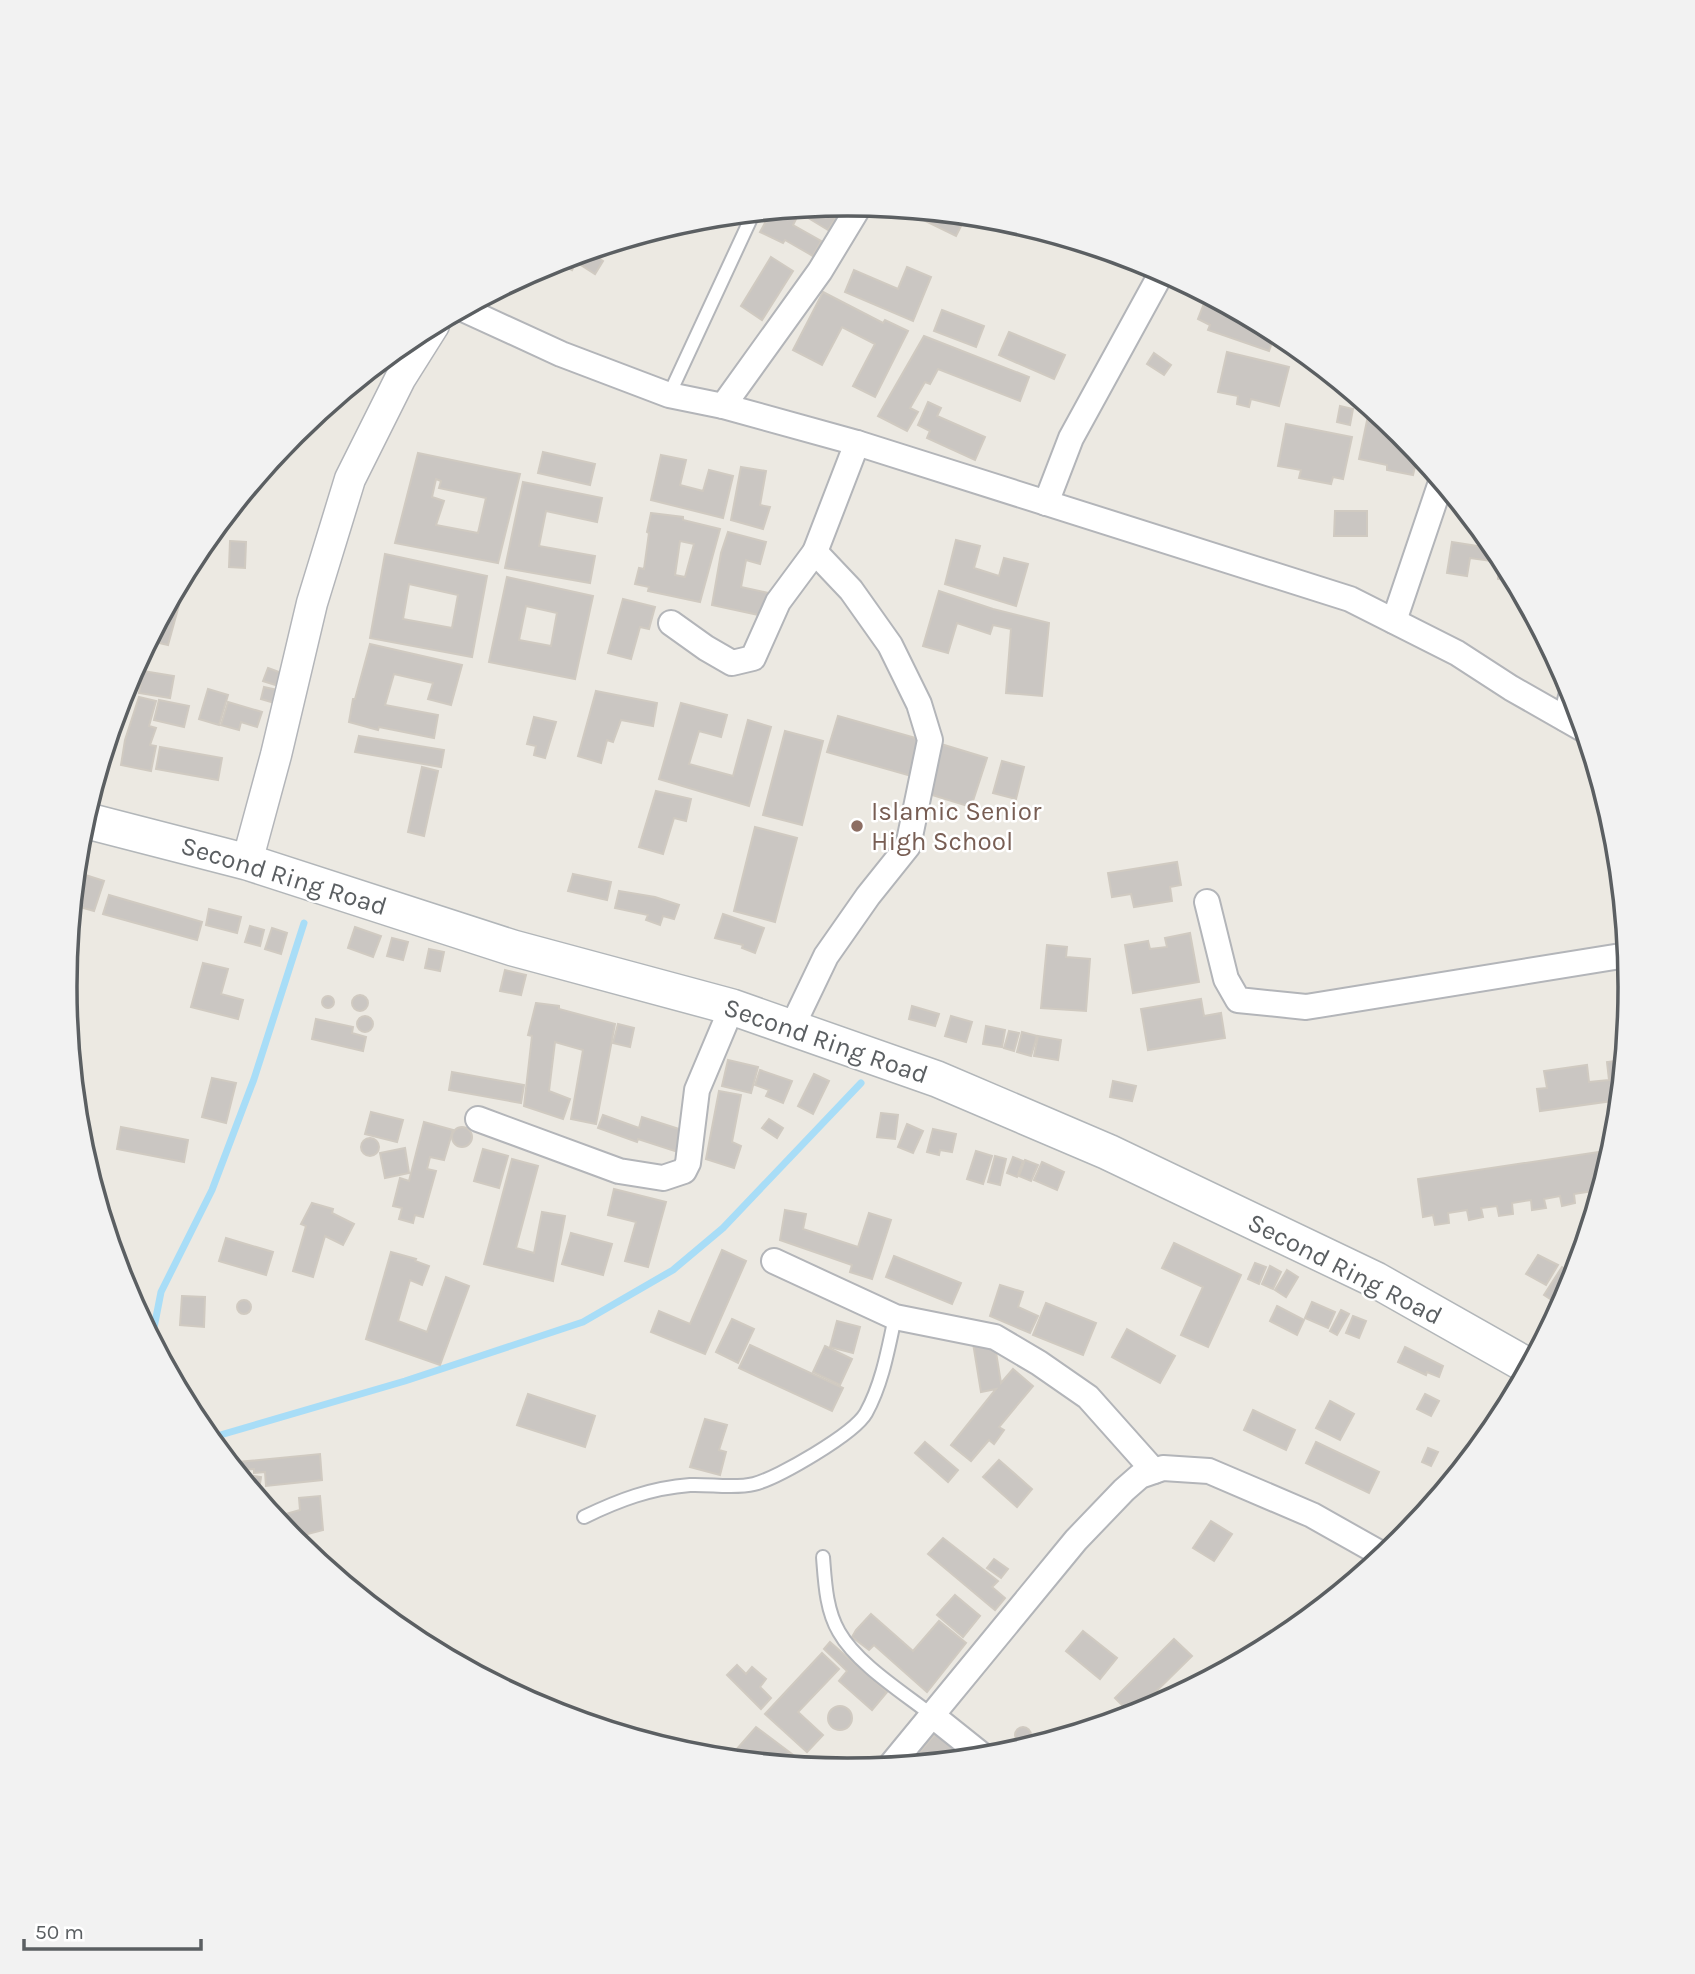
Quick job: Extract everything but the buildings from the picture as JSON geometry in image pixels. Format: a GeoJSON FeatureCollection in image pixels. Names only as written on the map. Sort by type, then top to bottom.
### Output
{"type":"FeatureCollection","features":[{"type":"Feature","properties":{"kind":"main road","name":"Second Ring Road"},"geometry":{"type":"LineString","coordinates":[[95,823],[247,862],[513,948],[732,1007],[937,1079],[1108,1152],[1376,1280],[1521,1362]]}},
{"type":"Feature","properties":{"kind":"street"},"geometry":{"type":"LineString","coordinates":[[723,406],[820,271],[853,216]]}},
{"type":"Feature","properties":{"kind":"street"},"geometry":{"type":"LineString","coordinates":[[1046,502],[1071,438],[1157,282]]}},
{"type":"Feature","properties":{"kind":"street"},"geometry":{"type":"LineString","coordinates":[[474,314],[561,354],[669,395],[723,406],[857,443],[1339,595],[1457,653],[1570,721]]}},
{"type":"Feature","properties":{"kind":"street"},"geometry":{"type":"LineString","coordinates":[[247,862],[313,603],[349,479],[400,379],[422,344]]}},
{"type":"Feature","properties":{"kind":"street"},"geometry":{"type":"LineString","coordinates":[[671,623],[732,663],[753,658],[778,602],[815,552],[857,443]]}},
{"type":"Feature","properties":{"kind":"street"},"geometry":{"type":"LineString","coordinates":[[1394,621],[1438,492]]}},
{"type":"Feature","properties":{"kind":"street"},"geometry":{"type":"LineString","coordinates":[[791,1029],[827,956],[868,896],[908,846],[930,740],[919,704],[890,645],[851,590],[815,552]]}},
{"type":"Feature","properties":{"kind":"street"},"geometry":{"type":"LineString","coordinates":[[1207,902],[1226,979],[1238,1000],[1306,1007],[1617,957]]}},
{"type":"Feature","properties":{"kind":"street"},"geometry":{"type":"LineString","coordinates":[[478,1119],[619,1171],[663,1178],[684,1171],[688,1163],[697,1090],[732,1007]]}},
{"type":"Feature","properties":{"kind":"street"},"geometry":{"type":"LineString","coordinates":[[774,1261],[895,1317],[995,1337],[1040,1363],[1088,1397],[1154,1471]]}},
{"type":"Feature","properties":{"kind":"street"},"geometry":{"type":"LineString","coordinates":[[899,1756],[1076,1540],[1140,1476],[1154,1471],[1182,1468],[1209,1471],[1312,1515],[1373,1550]]}},
{"type":"Feature","properties":{"kind":"street"},"geometry":{"type":"LineString","coordinates":[[933,1716],[973,1747]]}},
{"type":"Feature","properties":{"kind":"lane"},"geometry":{"type":"LineString","coordinates":[[669,395],[749,223]]}},
{"type":"Feature","properties":{"kind":"lane"},"geometry":{"type":"LineString","coordinates":[[584,1517],[620,1499],[648,1490],[752,1485],[790,1470],[838,1438],[864,1416],[884,1369],[895,1317]]}},
{"type":"Feature","properties":{"kind":"lane"},"geometry":{"type":"LineString","coordinates":[[823,1558],[826,1597],[839,1632],[866,1664],[933,1716]]}},
{"type":"Feature","properties":{"kind":"waterway"},"geometry":{"type":"LineString","coordinates":[[155,1325],[161,1292],[212,1190],[254,1079],[304,923]]}},
{"type":"Feature","properties":{"kind":"waterway"},"geometry":{"type":"LineString","coordinates":[[221,1435],[405,1381],[583,1322],[673,1270],[723,1228],[861,1083]]}},
{"type":"Feature","properties":{"kind":"place","name":"Islamic Senior High School"},"geometry":{"type":"Point","coordinates":[857,826]}}]}
